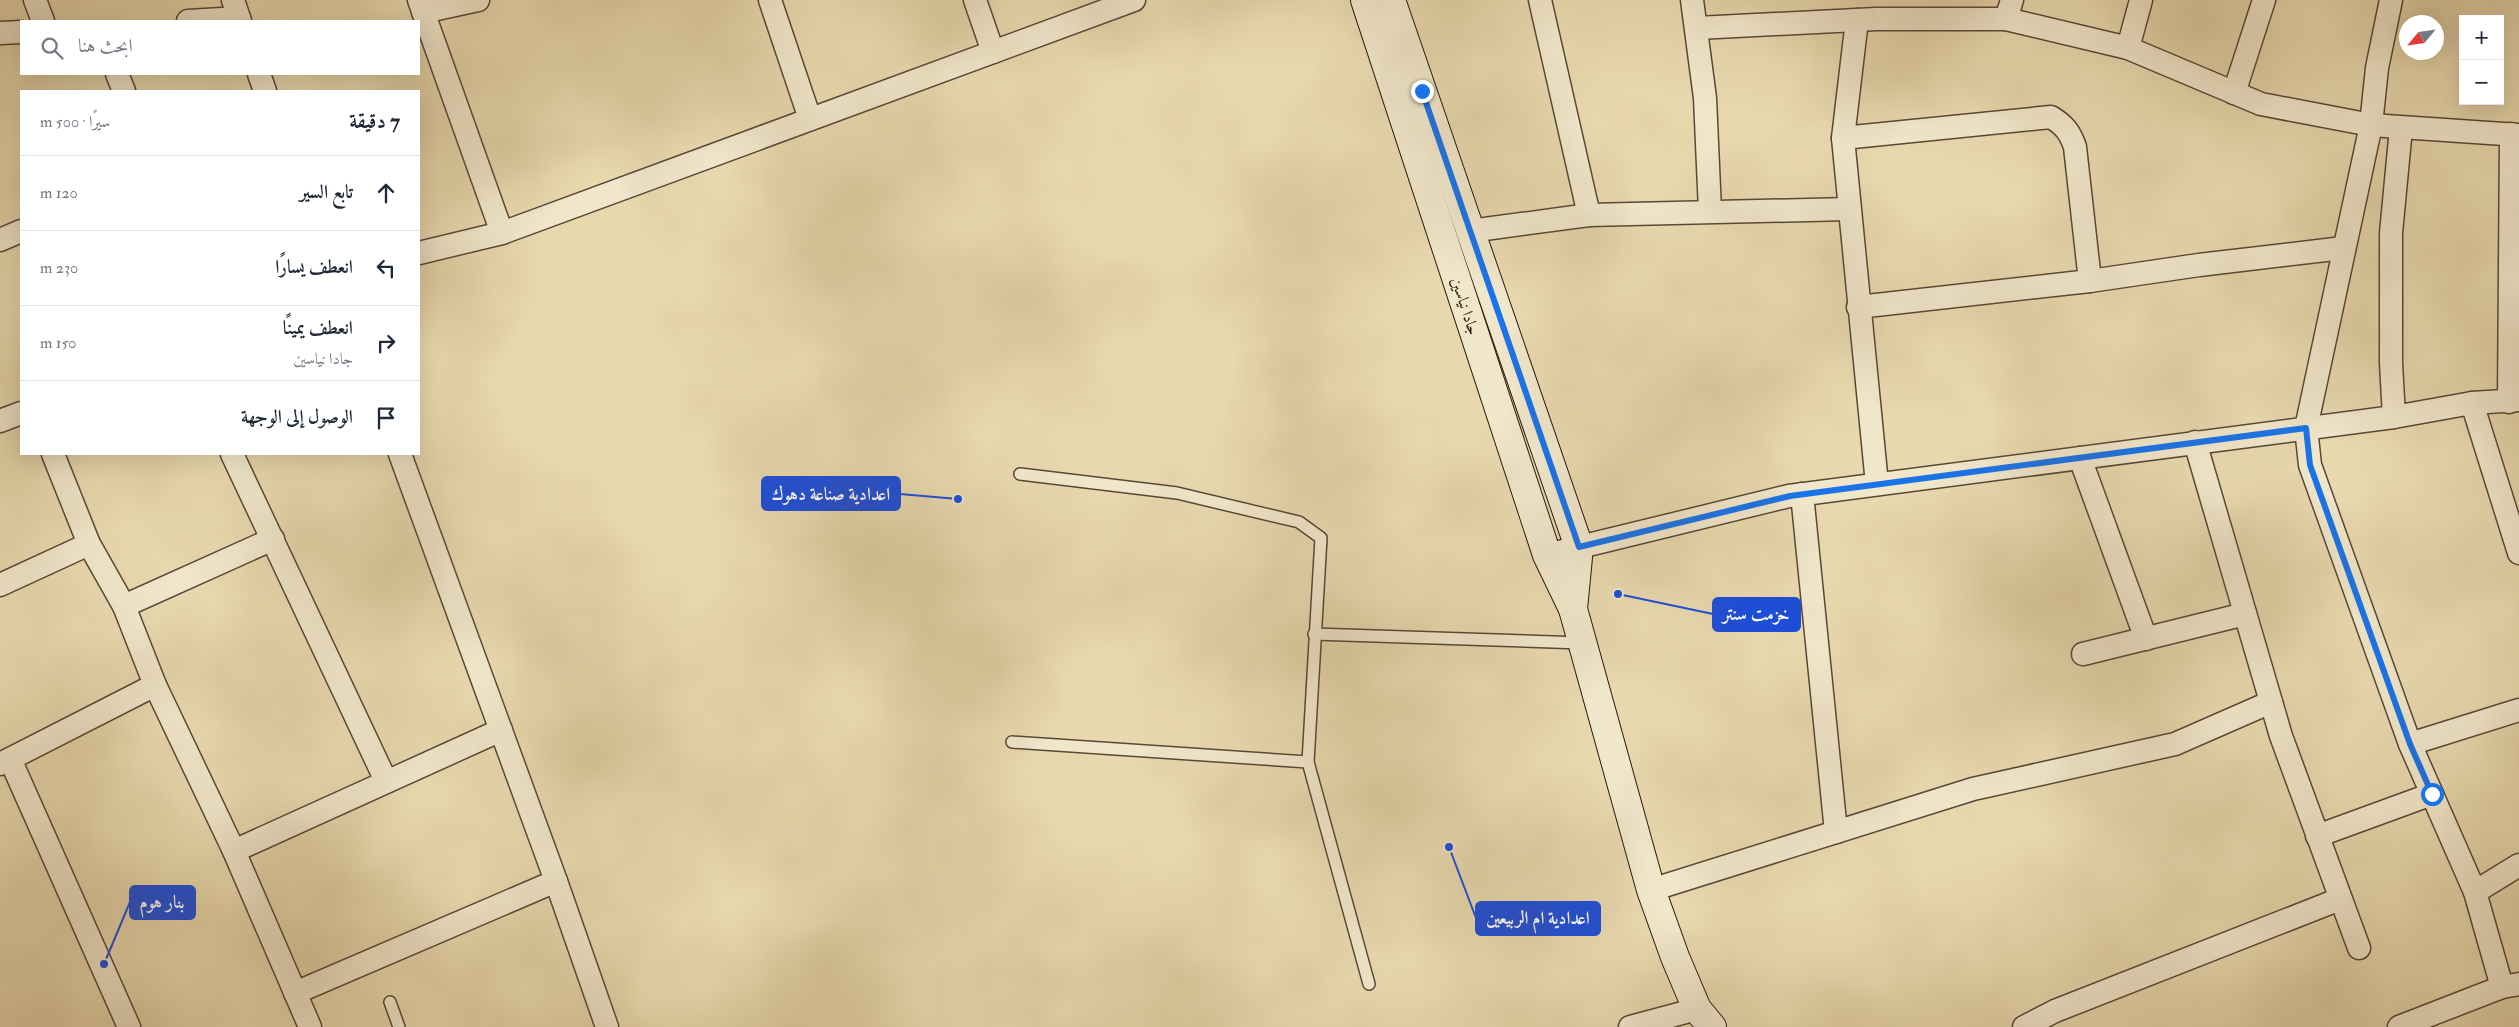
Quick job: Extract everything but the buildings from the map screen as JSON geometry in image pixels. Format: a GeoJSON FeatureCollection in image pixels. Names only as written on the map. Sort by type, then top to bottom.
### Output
{"type":"FeatureCollection","features":[{"type":"Feature","properties":{"kind":"street"},"geometry":{"type":"LineString","coordinates":[[35,0],[43,20]]}},
{"type":"Feature","properties":{"kind":"street"},"geometry":{"type":"LineString","coordinates":[[478,0],[421,6],[502,233]]}},
{"type":"Feature","properties":{"kind":"street"},"geometry":{"type":"LineString","coordinates":[[770,0],[810,119]]}},
{"type":"Feature","properties":{"kind":"street"},"geometry":{"type":"LineString","coordinates":[[975,0],[993,52]]}},
{"type":"Feature","properties":{"kind":"street"},"geometry":{"type":"LineString","coordinates":[[420,252],[502,233],[1134,0]]}},
{"type":"Feature","properties":{"kind":"street","name":"جادا نیاسین"},"geometry":{"type":"LineString","coordinates":[[1365,0],[1547,555],[1573,609],[1584,643],[1651,890],[1675,957],[1704,1018]]}},
{"type":"Feature","properties":{"kind":"street","name":"جادا نیاسین"},"geometry":{"type":"LineString","coordinates":[[1392,0],[1579,547]]}},
{"type":"Feature","properties":{"kind":"street"},"geometry":{"type":"LineString","coordinates":[[1540,0],[1590,215]]}},
{"type":"Feature","properties":{"kind":"street"},"geometry":{"type":"LineString","coordinates":[[1692,0],[1705,98],[1710,211]]}},
{"type":"Feature","properties":{"kind":"street"},"geometry":{"type":"LineString","coordinates":[[2128,48],[2140,0]]}},
{"type":"Feature","properties":{"kind":"street"},"geometry":{"type":"LineString","coordinates":[[2234,93],[2264,0]]}},
{"type":"Feature","properties":{"kind":"street"},"geometry":{"type":"LineString","coordinates":[[2391,0],[2377,68],[2371,125],[2343,248],[2336,294],[2306,428],[2310,465],[2410,744],[2474,892],[2511,985],[2399,1027]]}},
{"type":"Feature","properties":{"kind":"street"},"geometry":{"type":"LineString","coordinates":[[1547,555],[1802,494],[2306,428],[2472,403],[2514,401],[2515,134],[2371,125],[2262,104],[2128,48],[2009,10],[1697,28]]}},
{"type":"Feature","properties":{"kind":"street"},"geometry":{"type":"LineString","coordinates":[[194,20],[238,13]]}},
{"type":"Feature","properties":{"kind":"street"},"geometry":{"type":"LineString","coordinates":[[1856,20],[1844,138],[1858,307],[1876,484]]}},
{"type":"Feature","properties":{"kind":"street"},"geometry":{"type":"LineString","coordinates":[[0,33],[20,32]]}},
{"type":"Feature","properties":{"kind":"street"},"geometry":{"type":"LineString","coordinates":[[116,75],[124,90]]}},
{"type":"Feature","properties":{"kind":"street"},"geometry":{"type":"LineString","coordinates":[[259,75],[265,90]]}},
{"type":"Feature","properties":{"kind":"street"},"geometry":{"type":"LineString","coordinates":[[1844,138],[2050,117],[2062,123],[2070,133],[2075,147],[2090,281]]}},
{"type":"Feature","properties":{"kind":"street"},"geometry":{"type":"LineString","coordinates":[[2394,416],[2391,363],[2391,233],[2401,128]]}},
{"type":"Feature","properties":{"kind":"street"},"geometry":{"type":"LineString","coordinates":[[1470,231],[1590,215],[1849,209]]}},
{"type":"Feature","properties":{"kind":"street"},"geometry":{"type":"LineString","coordinates":[[0,240],[20,231]]}},
{"type":"Feature","properties":{"kind":"street"},"geometry":{"type":"LineString","coordinates":[[1858,307],[2090,281],[2198,265],[2343,248]]}},
{"type":"Feature","properties":{"kind":"street"},"geometry":{"type":"LineString","coordinates":[[2472,403],[2519,553]]}},
{"type":"Feature","properties":{"kind":"street"},"geometry":{"type":"LineString","coordinates":[[0,421],[20,413]]}},
{"type":"Feature","properties":{"kind":"street"},"geometry":{"type":"LineString","coordinates":[[2195,442],[2271,702],[2317,836],[2359,948]]}},
{"type":"Feature","properties":{"kind":"street"},"geometry":{"type":"LineString","coordinates":[[53,455],[89,544],[124,606],[155,685],[234,851],[310,1027]]}},
{"type":"Feature","properties":{"kind":"street"},"geometry":{"type":"LineString","coordinates":[[232,455],[386,781]]}},
{"type":"Feature","properties":{"kind":"street"},"geometry":{"type":"LineString","coordinates":[[400,455],[556,880],[607,1027]]}},
{"type":"Feature","properties":{"kind":"street"},"geometry":{"type":"LineString","coordinates":[[2080,458],[2146,638]]}},
{"type":"Feature","properties":{"kind":"street"},"geometry":{"type":"LineString","coordinates":[[1802,494],[1836,832]]}},
{"type":"Feature","properties":{"kind":"street"},"geometry":{"type":"LineString","coordinates":[[124,606],[273,539]]}},
{"type":"Feature","properties":{"kind":"street"},"geometry":{"type":"LineString","coordinates":[[0,585],[89,544]]}},
{"type":"Feature","properties":{"kind":"street"},"geometry":{"type":"LineString","coordinates":[[1573,609],[1579,547]]}},
{"type":"Feature","properties":{"kind":"street"},"geometry":{"type":"LineString","coordinates":[[2083,654],[2245,614]]}},
{"type":"Feature","properties":{"kind":"street"},"geometry":{"type":"LineString","coordinates":[[129,1027],[5,762],[155,685]]}},
{"type":"Feature","properties":{"kind":"street"},"geometry":{"type":"LineString","coordinates":[[1651,890],[1973,789],[2175,744],[2271,702]]}},
{"type":"Feature","properties":{"kind":"street"},"geometry":{"type":"LineString","coordinates":[[2410,744],[2519,710]]}},
{"type":"Feature","properties":{"kind":"street"},"geometry":{"type":"LineString","coordinates":[[234,851],[501,730]]}},
{"type":"Feature","properties":{"kind":"street"},"geometry":{"type":"LineString","coordinates":[[2317,836],[2432,794]]}},
{"type":"Feature","properties":{"kind":"street"},"geometry":{"type":"LineString","coordinates":[[2474,892],[2519,865]]}},
{"type":"Feature","properties":{"kind":"street"},"geometry":{"type":"LineString","coordinates":[[295,993],[556,880]]}},
{"type":"Feature","properties":{"kind":"street"},"geometry":{"type":"LineString","coordinates":[[2024,1027],[2055,1011],[2340,899]]}},
{"type":"Feature","properties":{"kind":"street"},"geometry":{"type":"LineString","coordinates":[[1630,1027],[1704,1018]]}},
{"type":"Feature","properties":{"kind":"lane"},"geometry":{"type":"LineString","coordinates":[[1020,474],[1177,493],[1299,522],[1321,538],[1308,762],[1369,984]]}},
{"type":"Feature","properties":{"kind":"lane"},"geometry":{"type":"LineString","coordinates":[[1314,634],[1584,643]]}},
{"type":"Feature","properties":{"kind":"lane"},"geometry":{"type":"LineString","coordinates":[[1012,742],[1308,762]]}},
{"type":"Feature","properties":{"kind":"lane"},"geometry":{"type":"LineString","coordinates":[[390,1002],[399,1027]]}},
{"type":"Feature","properties":{"kind":"place","name":"اعدادية صناعة دهوك"},"geometry":{"type":"Point","coordinates":[958,499]}},
{"type":"Feature","properties":{"kind":"place","name":"خزمت سنتر"},"geometry":{"type":"Point","coordinates":[1618,594]}},
{"type":"Feature","properties":{"kind":"place","name":"اعدادية ام الربيعين"},"geometry":{"type":"Point","coordinates":[1449,847]}},
{"type":"Feature","properties":{"kind":"place","name":"بنار هوم"},"geometry":{"type":"Point","coordinates":[104,964]}},
{"type":"Feature","properties":{"kind":"route"},"geometry":{"type":"LineString","coordinates":[[1422,91],[1579,547],[1790,496],[2306,428],[2310,465],[2410,744],[2432,794]]}}]}
